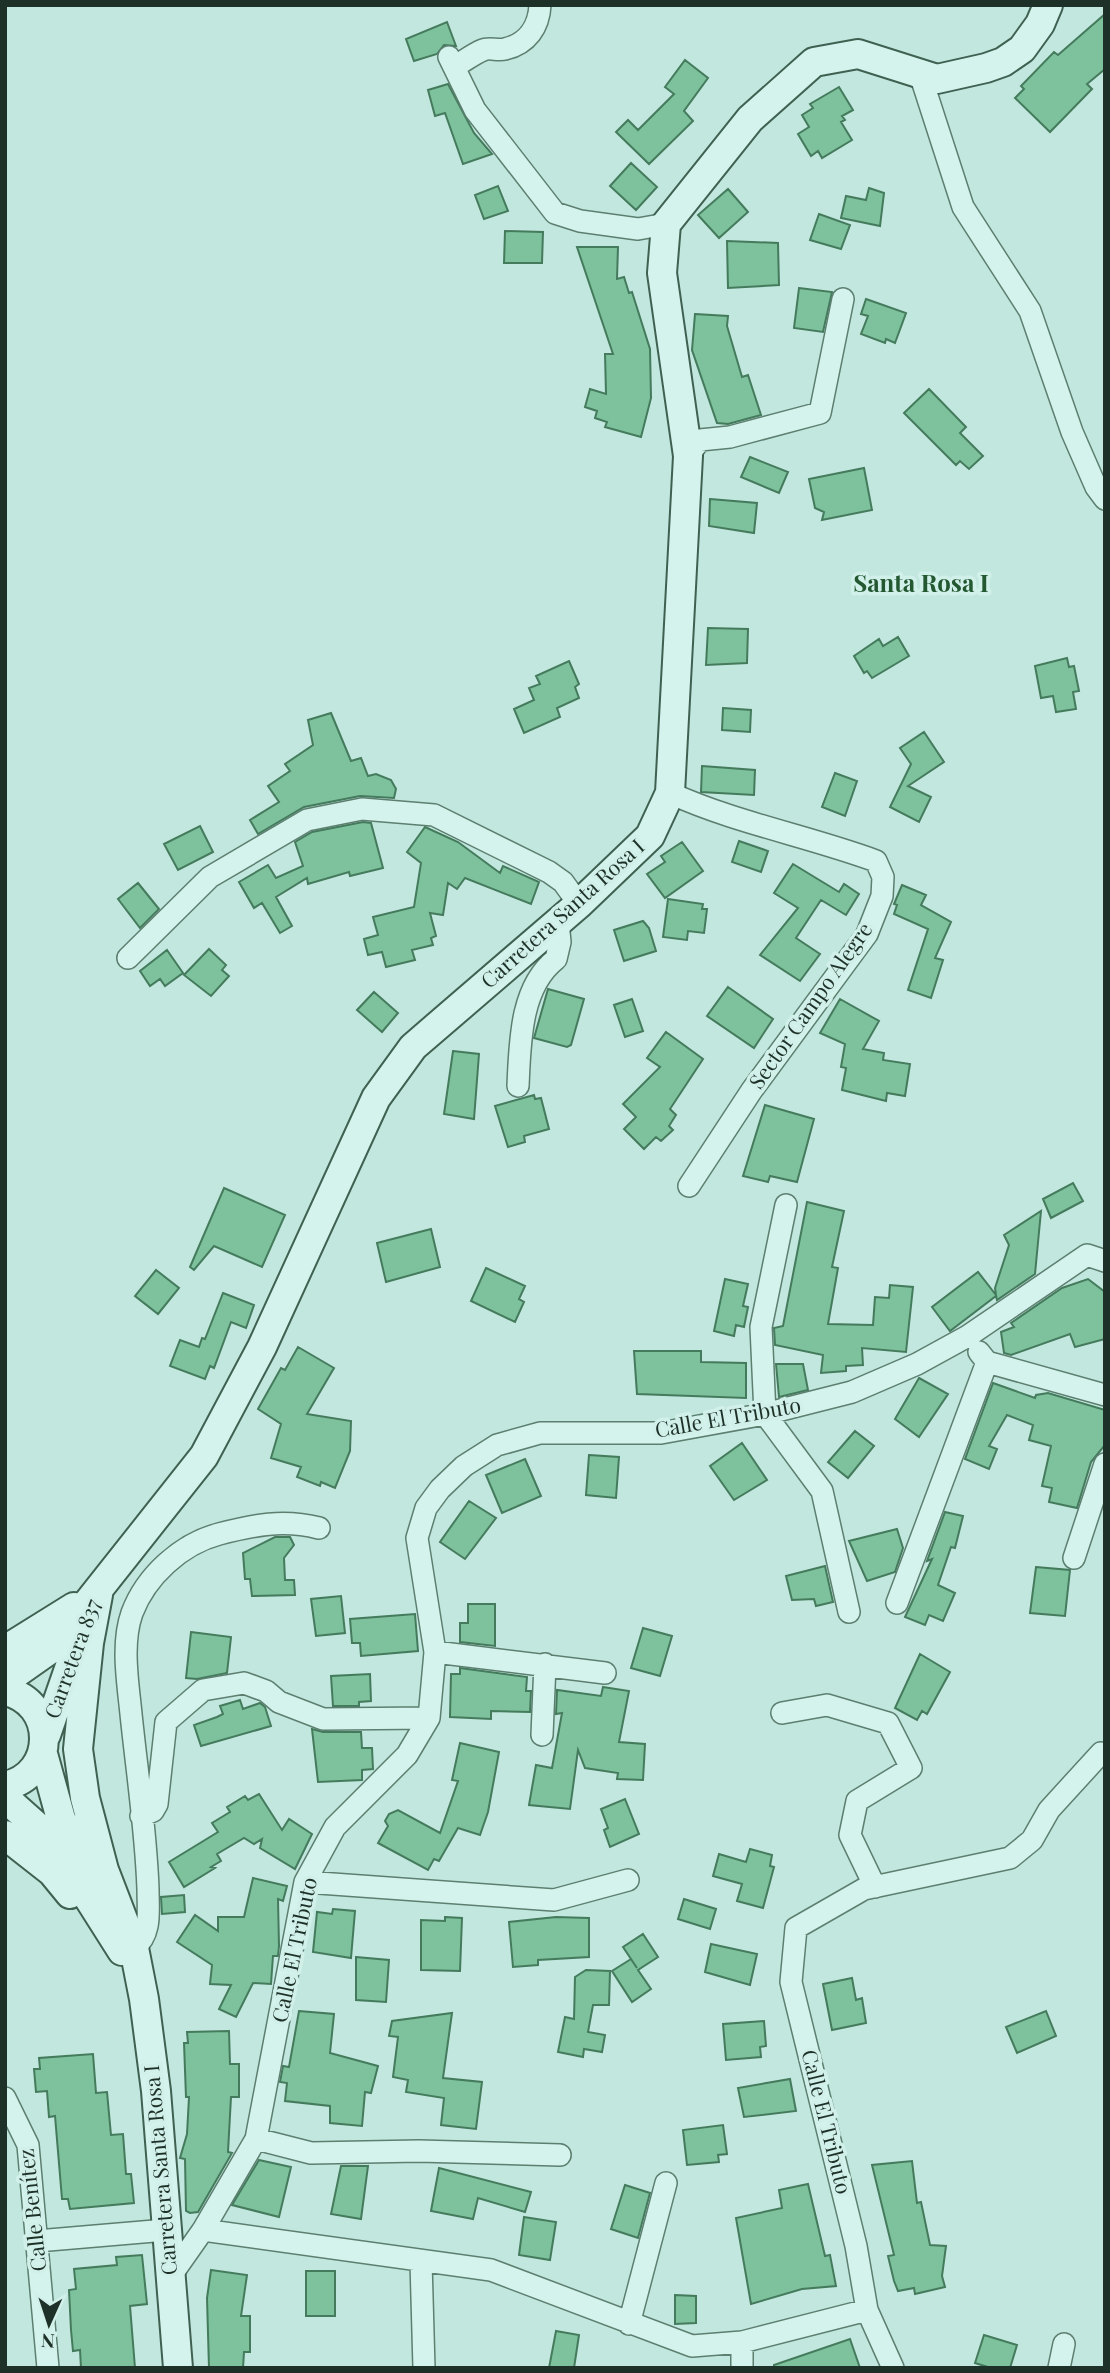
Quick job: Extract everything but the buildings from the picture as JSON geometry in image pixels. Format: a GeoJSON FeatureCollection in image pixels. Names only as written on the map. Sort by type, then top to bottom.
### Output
{"type":"FeatureCollection","features":[{"type":"Feature","properties":{"kind":"street"},"geometry":{"type":"LineString","coordinates":[[540,5],[540,18],[532,34],[520,43],[503,50],[485,49],[451,62],[475,110],[555,213],[580,221],[638,229],[666,224],[750,119],[814,62],[858,54],[937,79],[1003,62],[1022,49],[1040,24],[1048,5]]}},
{"type":"Feature","properties":{"kind":"street"},"geometry":{"type":"LineString","coordinates":[[920,74],[962,208],[1030,311],[1072,432],[1096,487],[1105,499]]}},
{"type":"Feature","properties":{"kind":"street","name":"Carretera Santa Rosa I"},"geometry":{"type":"LineString","coordinates":[[178,2368],[156,2091],[144,1999],[135,1961],[104,1870],[85,1798],[78,1749],[89,1643],[99,1589],[205,1456],[262,1347],[376,1098],[412,1047],[569,913],[650,836],[670,793],[688,456],[662,273],[666,224]]}},
{"type":"Feature","properties":{"kind":"street"},"geometry":{"type":"LineString","coordinates":[[688,456],[701,440],[730,437],[820,413],[843,299]]}},
{"type":"Feature","properties":{"kind":"street","name":"Sector Campo Alegre"},"geometry":{"type":"LineString","coordinates":[[670,793],[715,813],[779,829],[876,861],[883,877],[882,896],[867,934],[752,1090],[689,1186]]}},
{"type":"Feature","properties":{"kind":"street"},"geometry":{"type":"LineString","coordinates":[[128,958],[209,877],[307,820],[362,809],[434,815],[549,872],[562,882],[569,913],[556,959],[542,970],[535,980],[520,1038],[518,1086]]}},
{"type":"Feature","properties":{"kind":"street"},"geometry":{"type":"LineString","coordinates":[[786,1205],[761,1327],[765,1414],[822,1491],[849,1612]]}},
{"type":"Feature","properties":{"kind":"street","name":"Calle El Tributo"},"geometry":{"type":"LineString","coordinates":[[170,2277],[203,2230],[256,2139],[305,1882],[335,1827],[407,1755],[429,1718],[435,1652],[417,1538],[426,1508],[440,1489],[464,1466],[497,1445],[540,1433],[662,1433],[765,1414],[852,1392],[917,1364],[968,1336],[1087,1255],[1105,1261]]}},
{"type":"Feature","properties":{"kind":"street"},"geometry":{"type":"LineString","coordinates":[[968,1336],[987,1362],[1105,1395]]}},
{"type":"Feature","properties":{"kind":"street"},"geometry":{"type":"LineString","coordinates":[[897,1603],[987,1362]]}},
{"type":"Feature","properties":{"kind":"street"},"geometry":{"type":"LineString","coordinates":[[1074,1558],[1105,1464]]}},
{"type":"Feature","properties":{"kind":"street"},"geometry":{"type":"LineString","coordinates":[[5,1835],[52,1872],[135,1961],[144,1941],[148,1918],[147,1862],[127,1653],[132,1614],[143,1592],[177,1554],[200,1539],[277,1521],[319,1528]]}},
{"type":"Feature","properties":{"kind":"street"},"geometry":{"type":"LineString","coordinates":[[5,1650],[99,1589]]}},
{"type":"Feature","properties":{"kind":"street","name":"Carretera 837"},"geometry":{"type":"LineString","coordinates":[[5,1681],[52,1648],[99,1589]]}},
{"type":"Feature","properties":{"kind":"street","name":"Carretera 837"},"geometry":{"type":"LineString","coordinates":[[44,1744],[62,1681],[99,1589]]}},
{"type":"Feature","properties":{"kind":"street"},"geometry":{"type":"LineString","coordinates":[[435,1652],[605,1673]]}},
{"type":"Feature","properties":{"kind":"street"},"geometry":{"type":"LineString","coordinates":[[542,1735],[545,1664]]}},
{"type":"Feature","properties":{"kind":"street"},"geometry":{"type":"LineString","coordinates":[[141,1816],[153,1811],[157,1804],[166,1722],[203,1690],[244,1683],[265,1691],[279,1702],[323,1718],[429,1718]]}},
{"type":"Feature","properties":{"kind":"street","name":"Carretera Santa Rosa I"},"geometry":{"type":"LineString","coordinates":[[5,1691],[19,1695],[35,1708],[61,1819],[135,1961]]}},
{"type":"Feature","properties":{"kind":"street"},"geometry":{"type":"LineString","coordinates":[[782,1713],[827,1704],[888,1723],[911,1768],[858,1801],[850,1835],[876,1887]]}},
{"type":"Feature","properties":{"kind":"street"},"geometry":{"type":"LineString","coordinates":[[5,1786],[26,1777],[44,1744]]}},
{"type":"Feature","properties":{"kind":"street","name":"Calle El Tributo"},"geometry":{"type":"LineString","coordinates":[[867,2310],[856,2246],[791,1982],[796,1928],[864,1889],[1010,1858],[1032,1840],[1049,1810],[1101,1753],[1105,1754]]}},
{"type":"Feature","properties":{"kind":"street","name":"Carretera Santa Rosa I"},"geometry":{"type":"LineString","coordinates":[[5,1798],[51,1839],[135,1961]]}},
{"type":"Feature","properties":{"kind":"street"},"geometry":{"type":"LineString","coordinates":[[305,1882],[554,1900],[628,1880]]}},
{"type":"Feature","properties":{"kind":"street","name":"Calle Benítez"},"geometry":{"type":"LineString","coordinates":[[5,2098],[28,2145],[48,2368]]}},
{"type":"Feature","properties":{"kind":"street"},"geometry":{"type":"LineString","coordinates":[[256,2139],[311,2153],[419,2151],[560,2155]]}},
{"type":"Feature","properties":{"kind":"street"},"geometry":{"type":"LineString","coordinates":[[629,2324],[666,2183]]}},
{"type":"Feature","properties":{"kind":"street"},"geometry":{"type":"LineString","coordinates":[[37,2241],[166,2230]]}},
{"type":"Feature","properties":{"kind":"street"},"geometry":{"type":"LineString","coordinates":[[203,2230],[491,2270],[692,2346],[742,2342],[867,2310],[893,2368]]}},
{"type":"Feature","properties":{"kind":"street"},"geometry":{"type":"LineString","coordinates":[[421,2262],[424,2368]]}},
{"type":"Feature","properties":{"kind":"street"},"geometry":{"type":"LineString","coordinates":[[742,2342],[742,2368]]}},
{"type":"Feature","properties":{"kind":"street"},"geometry":{"type":"LineString","coordinates":[[1059,2368],[1064,2344]]}},
{"type":"Feature","properties":{"kind":"district","name":"Santa Rosa I"},"geometry":{"type":"Point","coordinates":[921,584]}}]}
